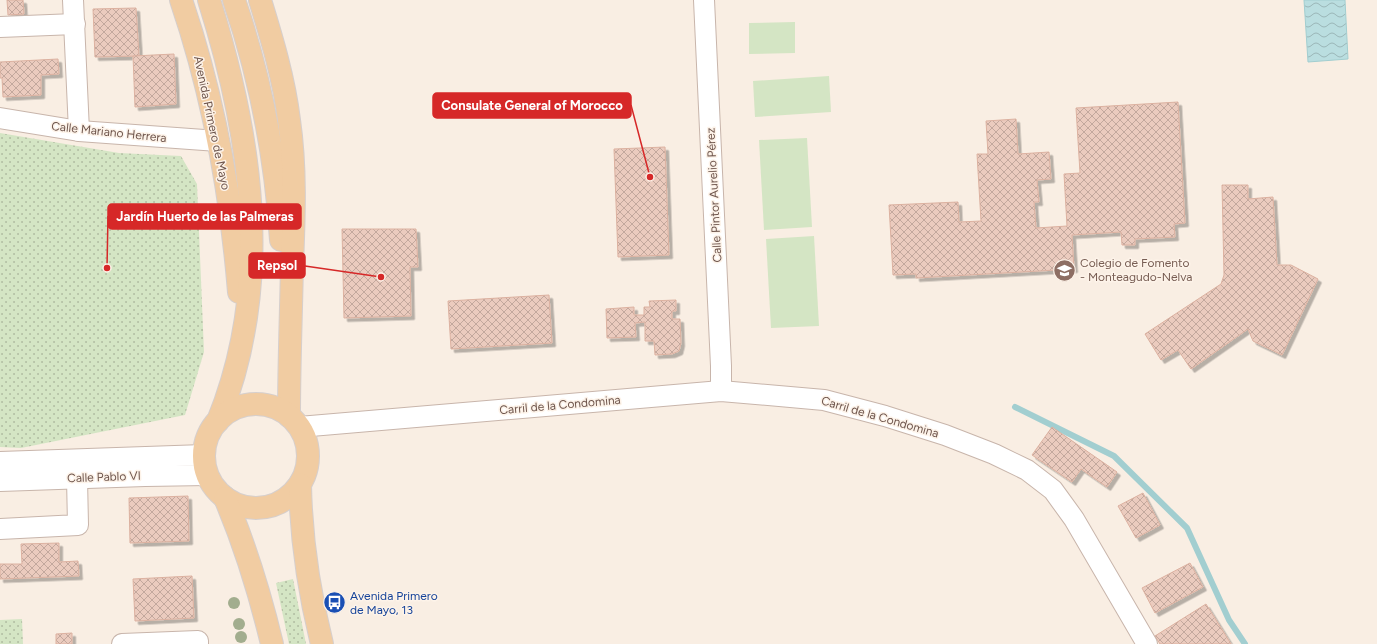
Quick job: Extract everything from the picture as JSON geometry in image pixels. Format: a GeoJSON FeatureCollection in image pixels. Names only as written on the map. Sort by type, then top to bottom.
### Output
{"type":"FeatureCollection","features":[{"type":"Feature","properties":{"kind":"main road","name":"Avenida Primero de Mayo"},"geometry":{"type":"LineString","coordinates":[[181,0],[208,94],[218,142],[229,207],[240,311],[241,343]]}},
{"type":"Feature","properties":{"kind":"main road","name":"Avenida Primero de Mayo"},"geometry":{"type":"LineString","coordinates":[[209,0],[235,95],[251,197],[252,235],[249,290],[241,343],[231,389],[218,420]]}},
{"type":"Feature","properties":{"kind":"main road"},"geometry":{"type":"LineString","coordinates":[[234,0],[253,65],[264,110],[276,186],[281,230],[294,422]]}},
{"type":"Feature","properties":{"kind":"main road"},"geometry":{"type":"LineString","coordinates":[[260,0],[278,61],[287,107],[291,145],[294,209],[289,359]]}},
{"type":"Feature","properties":{"kind":"main road"},"geometry":{"type":"LineString","coordinates":[[225,498],[251,508],[265,507],[279,503],[290,495],[300,484],[307,466],[308,456],[304,436],[294,422],[276,408],[261,404],[245,406],[230,411],[218,420],[208,437],[206,465],[212,484],[225,498],[237,526],[253,572],[272,644]]}},
{"type":"Feature","properties":{"kind":"main road"},"geometry":{"type":"LineString","coordinates":[[300,484],[300,505],[304,546],[322,644]]}},
{"type":"Feature","properties":{"kind":"street"},"geometry":{"type":"LineString","coordinates":[[73,0],[79,131]]}},
{"type":"Feature","properties":{"kind":"street","name":"Calle Pintor Aurelio Pérez"},"geometry":{"type":"LineString","coordinates":[[704,0],[722,366],[721,390]]}},
{"type":"Feature","properties":{"kind":"street"},"geometry":{"type":"LineString","coordinates":[[0,27],[74,24]]}},
{"type":"Feature","properties":{"kind":"street","name":"Calle Mariano Herrera"},"geometry":{"type":"LineString","coordinates":[[0,118],[79,131],[218,142]]}},
{"type":"Feature","properties":{"kind":"street","name":"Carril de la Condomina"},"geometry":{"type":"LineString","coordinates":[[294,422],[721,390],[824,400],[885,416],[944,436],[994,454],[1027,470],[1053,490],[1074,519],[1146,644]]}},
{"type":"Feature","properties":{"kind":"street","name":"Calle Pablo VI"},"geometry":{"type":"LineString","coordinates":[[0,462],[206,465]]}},
{"type":"Feature","properties":{"kind":"street","name":"Calle Pablo VI"},"geometry":{"type":"LineString","coordinates":[[0,481],[145,476],[206,465]]}},
{"type":"Feature","properties":{"kind":"street"},"geometry":{"type":"LineString","coordinates":[[0,529],[78,525],[77,478]]}},
{"type":"Feature","properties":{"kind":"street"},"geometry":{"type":"LineString","coordinates":[[122,644],[198,641],[198,644]]}},
{"type":"Feature","properties":{"kind":"green space"},"geometry":{"type":"Polygon","coordinates":[[[795,22],[795,53],[749,54],[749,23],[795,22]]]}},
{"type":"Feature","properties":{"kind":"green space"},"geometry":{"type":"Polygon","coordinates":[[[829,76],[831,112],[755,117],[753,81],[829,76]]]}},
{"type":"Feature","properties":{"kind":"green space"},"geometry":{"type":"Polygon","coordinates":[[[0,133],[119,153],[181,156],[197,184],[204,352],[185,415],[21,448],[0,447],[0,133]]]}},
{"type":"Feature","properties":{"kind":"green space"},"geometry":{"type":"Polygon","coordinates":[[[807,138],[812,227],[764,230],[759,140],[807,138]]]}},
{"type":"Feature","properties":{"kind":"green space"},"geometry":{"type":"Polygon","coordinates":[[[814,236],[819,326],[771,328],[766,239],[814,236]]]}},
{"type":"Feature","properties":{"kind":"green space"},"geometry":{"type":"Polygon","coordinates":[[[293,579],[306,644],[289,644],[276,583],[293,579]]]}},
{"type":"Feature","properties":{"kind":"green space"},"geometry":{"type":"Polygon","coordinates":[[[22,619],[23,644],[0,644],[0,620],[22,619]]]}},
{"type":"Feature","properties":{"kind":"water"},"geometry":{"type":"Polygon","coordinates":[[[1304,0],[1345,0],[1348,59],[1308,62],[1304,0]]]}},
{"type":"Feature","properties":{"kind":"building"},"geometry":{"type":"Polygon","coordinates":[[[7,0],[23,0],[24,14],[8,15],[7,0]]]}},
{"type":"Feature","properties":{"kind":"building"},"geometry":{"type":"Polygon","coordinates":[[[136,8],[139,56],[95,57],[93,9],[136,8]]]}},
{"type":"Feature","properties":{"kind":"building"},"geometry":{"type":"Polygon","coordinates":[[[174,54],[176,104],[135,107],[133,56],[174,54]]]}},
{"type":"Feature","properties":{"kind":"building"},"geometry":{"type":"Polygon","coordinates":[[[58,59],[59,74],[41,75],[41,95],[3,97],[2,78],[0,78],[0,62],[58,59]]]}},
{"type":"Feature","properties":{"kind":"building"},"geometry":{"type":"Polygon","coordinates":[[[1178,102],[1185,223],[1174,224],[1175,237],[1135,239],[1135,245],[1122,245],[1121,232],[1072,235],[1074,269],[916,278],[916,274],[893,275],[889,205],[958,202],[959,222],[981,221],[977,154],[988,154],[986,121],[1016,119],[1018,154],[1049,152],[1051,179],[1037,180],[1039,202],[1034,202],[1036,228],[1067,226],[1064,174],[1080,173],[1076,108],[1178,102]]]}},
{"type":"Feature","properties":{"kind":"building"},"geometry":{"type":"Polygon","coordinates":[[[665,147],[669,255],[618,257],[614,149],[665,147]]]}},
{"type":"Feature","properties":{"kind":"building"},"geometry":{"type":"Polygon","coordinates":[[[1222,185],[1248,185],[1248,199],[1273,197],[1277,265],[1291,265],[1318,279],[1282,355],[1253,341],[1248,329],[1191,369],[1178,350],[1161,360],[1145,334],[1221,284],[1224,275],[1222,185]]]}},
{"type":"Feature","properties":{"kind":"building"},"geometry":{"type":"Polygon","coordinates":[[[342,229],[416,229],[418,267],[410,267],[411,316],[344,318],[342,229]]]}},
{"type":"Feature","properties":{"kind":"building"},"geometry":{"type":"Polygon","coordinates":[[[549,295],[552,343],[451,349],[448,301],[549,295]]]}},
{"type":"Feature","properties":{"kind":"building"},"geometry":{"type":"Polygon","coordinates":[[[676,300],[676,311],[672,311],[672,319],[680,319],[681,343],[679,351],[672,354],[655,355],[654,341],[645,341],[645,322],[635,323],[636,337],[607,338],[606,309],[634,307],[634,315],[644,315],[644,307],[650,307],[649,301],[676,300]]]}},
{"type":"Feature","properties":{"kind":"building"},"geometry":{"type":"Polygon","coordinates":[[[1052,427],[1117,472],[1107,487],[1081,469],[1072,482],[1032,455],[1052,427]]]}},
{"type":"Feature","properties":{"kind":"building"},"geometry":{"type":"Polygon","coordinates":[[[1143,493],[1160,525],[1136,538],[1118,506],[1143,493]]]}},
{"type":"Feature","properties":{"kind":"building"},"geometry":{"type":"Polygon","coordinates":[[[188,496],[189,541],[130,543],[129,498],[188,496]]]}},
{"type":"Feature","properties":{"kind":"building"},"geometry":{"type":"Polygon","coordinates":[[[59,543],[59,562],[78,561],[79,576],[0,579],[0,564],[22,564],[21,544],[59,543]]]}},
{"type":"Feature","properties":{"kind":"building"},"geometry":{"type":"Polygon","coordinates":[[[1190,563],[1203,587],[1155,613],[1142,588],[1190,563]]]}},
{"type":"Feature","properties":{"kind":"building"},"geometry":{"type":"Polygon","coordinates":[[[192,576],[194,618],[135,621],[133,579],[192,576]]]}},
{"type":"Feature","properties":{"kind":"building"},"geometry":{"type":"Polygon","coordinates":[[[1206,604],[1231,644],[1160,644],[1155,636],[1206,604]]]}},
{"type":"Feature","properties":{"kind":"building"},"geometry":{"type":"Polygon","coordinates":[[[72,633],[72,644],[56,644],[56,634],[72,633]]]}},
{"type":"Feature","properties":{"kind":"waterway"},"geometry":{"type":"LineString","coordinates":[[1015,407],[1114,456],[1187,528],[1229,620],[1245,644]]}},
{"type":"Feature","properties":{"kind":"place","name":"Consulate General of Morocco"},"geometry":{"type":"Point","coordinates":[650,177]}},
{"type":"Feature","properties":{"kind":"place","name":"Jardín Huerto de las Palmeras"},"geometry":{"type":"Point","coordinates":[107,268]}},
{"type":"Feature","properties":{"kind":"place","name":"Colegio de Fomento - Monteagudo-Nelva"},"geometry":{"type":"Point","coordinates":[1064,270]}},
{"type":"Feature","properties":{"kind":"place","name":"Repsol"},"geometry":{"type":"Point","coordinates":[381,277]}},
{"type":"Feature","properties":{"kind":"place","name":"Avenida Primero de Mayo, 13"},"geometry":{"type":"Point","coordinates":[334,603]}}]}
